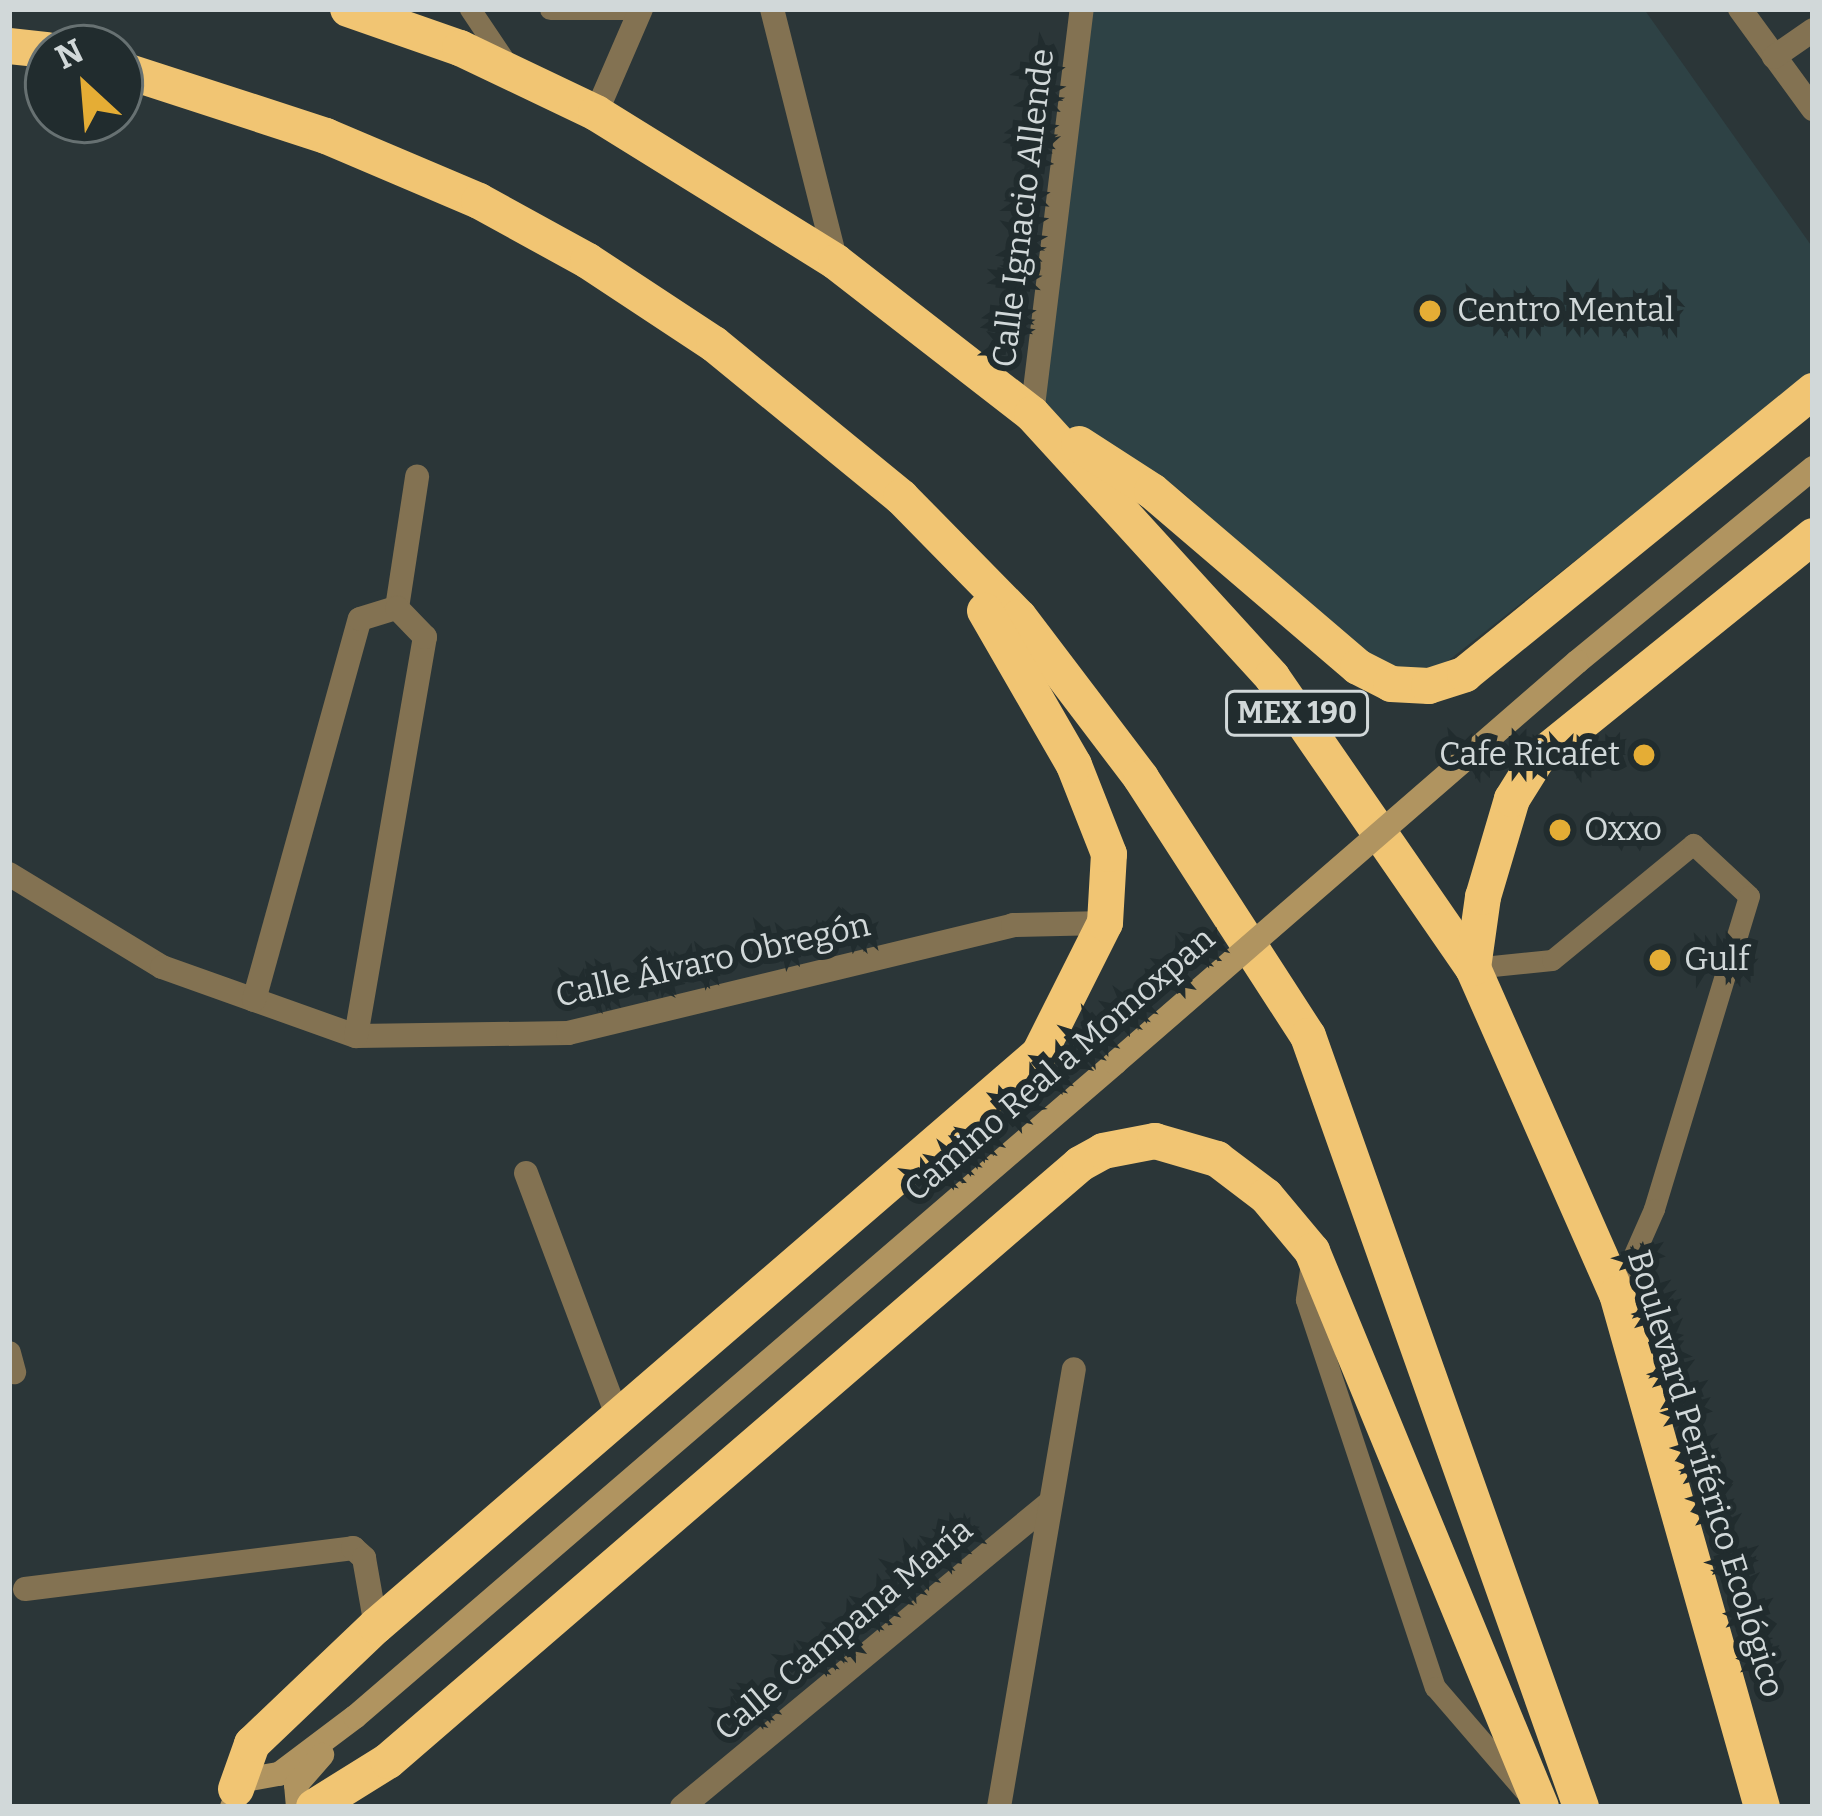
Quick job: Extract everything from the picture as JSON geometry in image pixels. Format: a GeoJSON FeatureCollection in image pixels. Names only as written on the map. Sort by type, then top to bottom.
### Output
{"type":"FeatureCollection","features":[{"type":"Feature","properties":{"kind":"highway","name":"Boulevard Periférico Ecológico"},"geometry":{"type":"LineString","coordinates":[[348,9],[511,69],[596,112],[836,262],[1032,414],[1272,677],[1473,968],[1617,1294],[1762,1807]]}},
{"type":"Feature","properties":{"kind":"highway"},"geometry":{"type":"LineString","coordinates":[[144,77],[326,136],[479,202],[570,251],[714,344],[901,497],[1082,692],[1308,1036],[1581,1807]]}},
{"type":"Feature","properties":{"kind":"highway"},"geometry":{"type":"LineString","coordinates":[[1032,414],[1152,491],[1358,667],[1409,687],[1466,674],[1813,391]]}},
{"type":"Feature","properties":{"kind":"highway"},"geometry":{"type":"LineString","coordinates":[[234,1798],[252,1744],[376,1626],[616,1413],[1039,1054],[1105,923],[1109,854],[1074,765],[1012,647],[901,497]]}},
{"type":"Feature","properties":{"kind":"highway"},"geometry":{"type":"LineString","coordinates":[[1473,968],[1483,897],[1512,799],[1537,759],[1813,536]]}},
{"type":"Feature","properties":{"kind":"highway"},"geometry":{"type":"LineString","coordinates":[[314,1807],[388,1761],[1103,1151],[1155,1141],[1197,1149],[1266,1196],[1312,1251],[1540,1807]]}},
{"type":"Feature","properties":{"kind":"street"},"geometry":{"type":"LineString","coordinates":[[596,112],[641,9]]}},
{"type":"Feature","properties":{"kind":"street"},"geometry":{"type":"LineString","coordinates":[[772,9],[836,262]]}},
{"type":"Feature","properties":{"kind":"street"},"geometry":{"type":"LineString","coordinates":[[1739,9],[1813,110]]}},
{"type":"Feature","properties":{"kind":"street","name":"Calle Ignacio Allende"},"geometry":{"type":"LineString","coordinates":[[1032,414],[1078,15]]}},
{"type":"Feature","properties":{"kind":"street"},"geometry":{"type":"LineString","coordinates":[[1774,58],[1813,30]]}},
{"type":"Feature","properties":{"kind":"street","name":"Camino Real a Momoxpan"},"geometry":{"type":"LineString","coordinates":[[234,1798],[255,1773],[279,1774],[356,1717],[1577,662],[1813,468]]}},
{"type":"Feature","properties":{"kind":"street"},"geometry":{"type":"LineString","coordinates":[[397,608],[417,477]]}},
{"type":"Feature","properties":{"kind":"street"},"geometry":{"type":"LineString","coordinates":[[254,1000],[360,619],[397,608]]}},
{"type":"Feature","properties":{"kind":"street"},"geometry":{"type":"LineString","coordinates":[[356,1036],[424,637],[397,608]]}},
{"type":"Feature","properties":{"kind":"street","name":"Calle Álvaro Obregón"},"geometry":{"type":"LineString","coordinates":[[9,874],[162,968],[356,1036],[568,1033],[1013,925],[1105,923]]}},
{"type":"Feature","properties":{"kind":"street"},"geometry":{"type":"LineString","coordinates":[[526,1173],[616,1413]]}},
{"type":"Feature","properties":{"kind":"street"},"geometry":{"type":"LineString","coordinates":[[999,1807],[1074,1369]]}},
{"type":"Feature","properties":{"kind":"street","name":"Calle Campana María"},"geometry":{"type":"LineString","coordinates":[[682,1807],[1048,1503]]}},
{"type":"Feature","properties":{"kind":"street"},"geometry":{"type":"LineString","coordinates":[[26,1589],[352,1548],[364,1558],[376,1626]]}},
{"type":"Feature","properties":{"kind":"street","name":"Camino Real a Momoxpan"},"geometry":{"type":"LineString","coordinates":[[298,1807],[296,1784],[356,1717]]}},
{"type":"Feature","properties":{"kind":"lane"},"geometry":{"type":"LineString","coordinates":[[470,9],[511,69]]}},
{"type":"Feature","properties":{"kind":"lane"},"geometry":{"type":"LineString","coordinates":[[550,9],[628,9]]}},
{"type":"Feature","properties":{"kind":"lane"},"geometry":{"type":"LineString","coordinates":[[1473,968],[1552,959],[1694,844],[1749,896],[1654,1209],[1617,1294]]}},
{"type":"Feature","properties":{"kind":"lane"},"geometry":{"type":"LineString","coordinates":[[1312,1251],[1306,1300],[1435,1688],[1540,1807]]}},
{"type":"Feature","properties":{"kind":"shaded area","name":"Centro Mental"},"geometry":{"type":"Polygon","coordinates":[[[1088,9],[1644,9],[1813,248],[1813,373],[1444,664],[1403,672],[1362,653],[1182,492],[1032,414],[1088,9]]]}},
{"type":"Feature","properties":{"kind":"place","name":"Centro Mental"},"geometry":{"type":"Point","coordinates":[1430,311]}},
{"type":"Feature","properties":{"kind":"place","name":"Cafe Ricafet"},"geometry":{"type":"Point","coordinates":[1644,755]}},
{"type":"Feature","properties":{"kind":"place","name":"Oxxo"},"geometry":{"type":"Point","coordinates":[1560,830]}},
{"type":"Feature","properties":{"kind":"place","name":"Gulf"},"geometry":{"type":"Point","coordinates":[1660,960]}}]}
